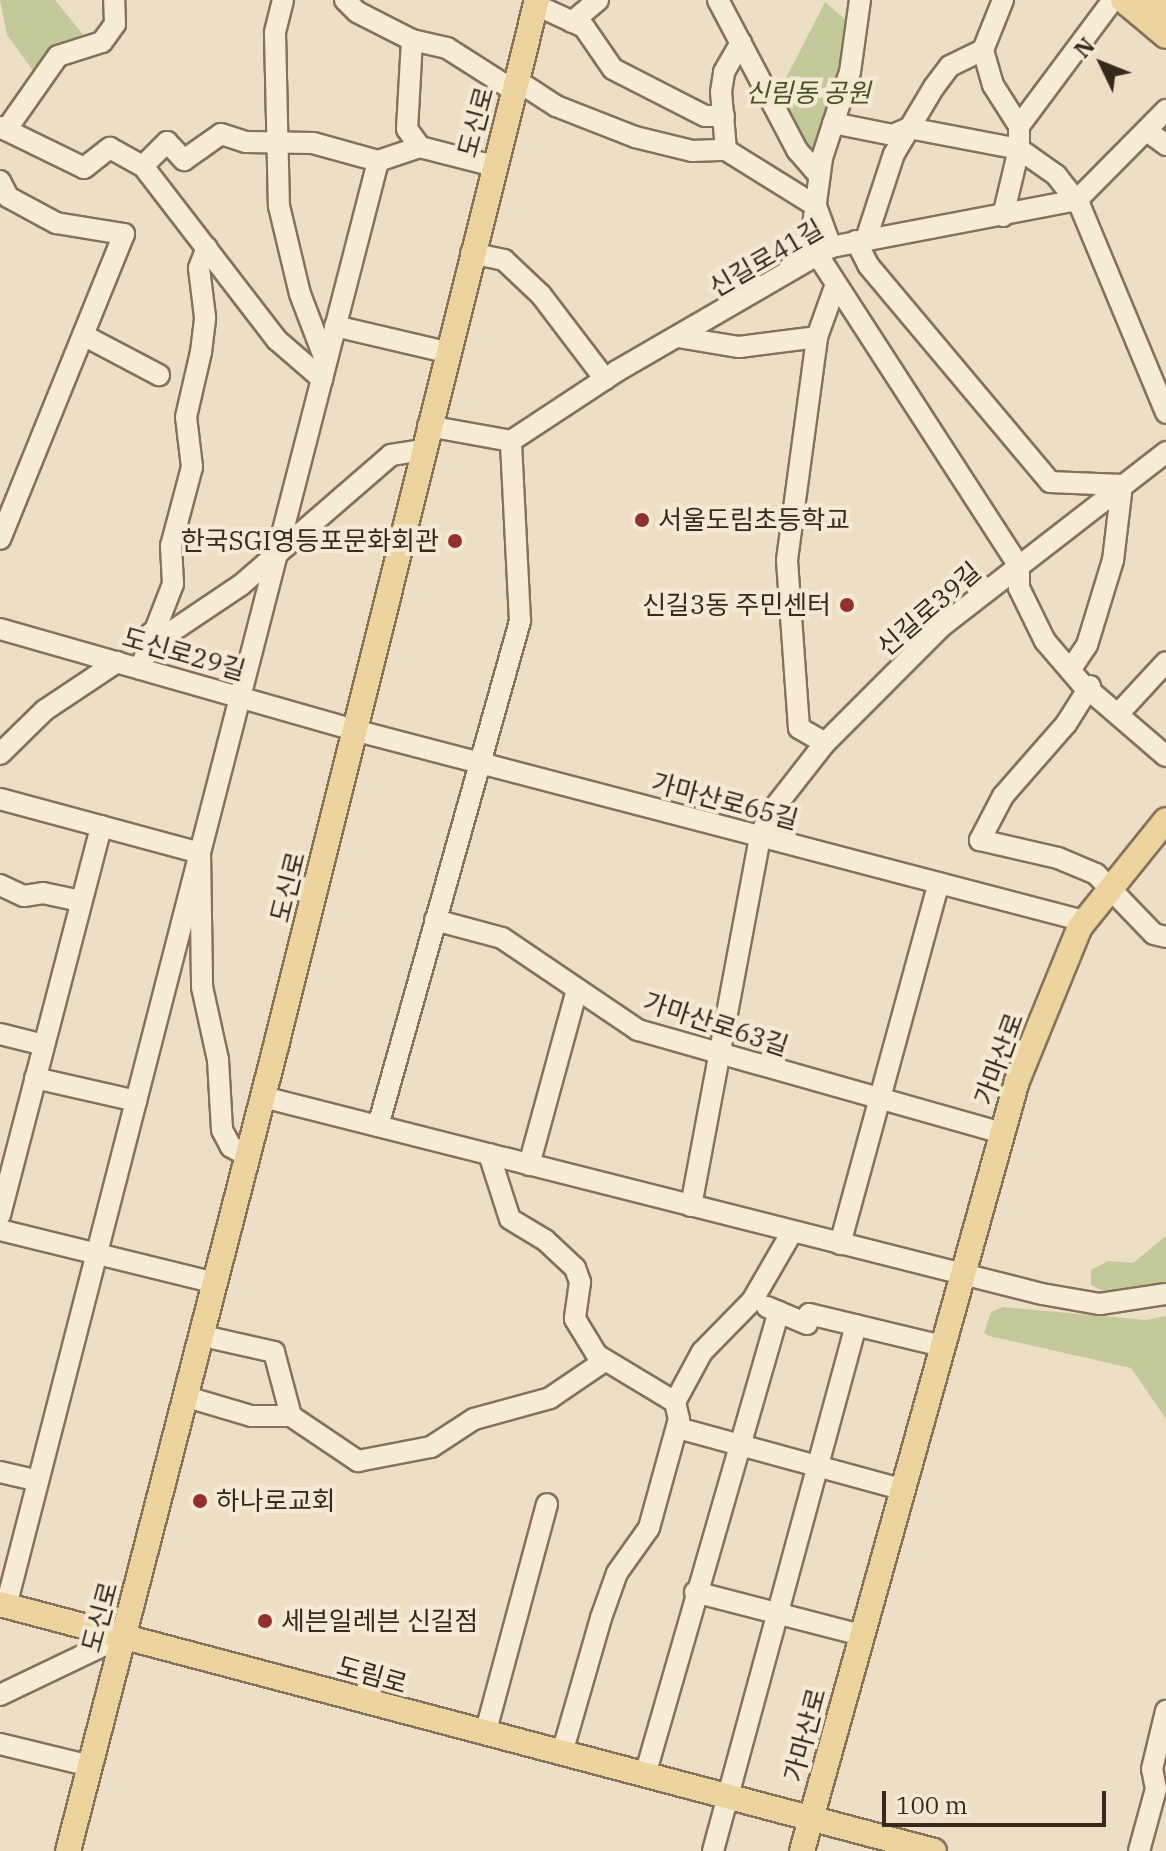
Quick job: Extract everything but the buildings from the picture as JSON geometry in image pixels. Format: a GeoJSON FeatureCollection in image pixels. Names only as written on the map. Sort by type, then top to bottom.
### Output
{"type":"FeatureCollection","features":[{"type":"Feature","properties":{"kind":"main road"},"geometry":{"type":"LineString","coordinates":[[1123,0],[1166,36]]}},
{"type":"Feature","properties":{"kind":"main road"},"geometry":{"type":"LineString","coordinates":[[1154,0],[1166,10]]}},
{"type":"Feature","properties":{"kind":"main road","name":"도신로"},"geometry":{"type":"LineString","coordinates":[[68,1851],[203,1336],[446,352],[536,2]]}},
{"type":"Feature","properties":{"kind":"main road","name":"가마산로"},"geometry":{"type":"LineString","coordinates":[[802,1851],[1017,1081],[1084,921],[1166,820]]}},
{"type":"Feature","properties":{"kind":"main road","name":"도림로"},"geometry":{"type":"LineString","coordinates":[[3,1605],[811,1818],[900,1847],[934,1851]]}},
{"type":"Feature","properties":{"kind":"street"},"geometry":{"type":"LineString","coordinates":[[114,0],[115,24],[102,42],[58,56],[3,129],[84,168],[110,148],[143,166],[277,340],[324,371]]}},
{"type":"Feature","properties":{"kind":"street"},"geometry":{"type":"LineString","coordinates":[[283,0],[275,33],[274,140],[283,221],[300,294],[324,371]]}},
{"type":"Feature","properties":{"kind":"street"},"geometry":{"type":"LineString","coordinates":[[345,0],[357,12],[412,40],[447,48],[556,106],[635,137],[692,151],[726,150],[816,206],[824,251],[836,284],[1019,566],[1019,588],[1028,611],[1070,670],[1166,756]]}},
{"type":"Feature","properties":{"kind":"street"},"geometry":{"type":"LineString","coordinates":[[572,22],[598,0]]}},
{"type":"Feature","properties":{"kind":"street"},"geometry":{"type":"LineString","coordinates":[[718,0],[797,150],[819,175]]}},
{"type":"Feature","properties":{"kind":"street"},"geometry":{"type":"LineString","coordinates":[[787,272],[812,233],[819,175],[850,72],[860,0]]}},
{"type":"Feature","properties":{"kind":"street"},"geometry":{"type":"LineString","coordinates":[[1003,0],[983,50],[993,85],[1019,126],[1019,149],[1003,216]]}},
{"type":"Feature","properties":{"kind":"street"},"geometry":{"type":"LineString","coordinates":[[1019,126],[1113,0]]}},
{"type":"Feature","properties":{"kind":"street","name":"도신로"},"geometry":{"type":"LineString","coordinates":[[536,2],[584,27],[613,69],[705,116],[724,116]]}},
{"type":"Feature","properties":{"kind":"street"},"geometry":{"type":"LineString","coordinates":[[412,40],[407,129],[420,147]]}},
{"type":"Feature","properties":{"kind":"street"},"geometry":{"type":"LineString","coordinates":[[726,150],[724,72],[741,42]]}},
{"type":"Feature","properties":{"kind":"street"},"geometry":{"type":"LineString","coordinates":[[983,50],[950,66],[909,128],[894,154],[861,240],[868,265],[1050,482],[1122,485],[1113,560],[1087,645],[1070,670]]}},
{"type":"Feature","properties":{"kind":"street"},"geometry":{"type":"LineString","coordinates":[[1077,200],[1166,110]]}},
{"type":"Feature","properties":{"kind":"street"},"geometry":{"type":"LineString","coordinates":[[833,123],[893,135],[909,128],[1019,149],[1056,175],[1077,200],[1166,413]]}},
{"type":"Feature","properties":{"kind":"street"},"geometry":{"type":"LineString","coordinates":[[1147,131],[1166,145]]}},
{"type":"Feature","properties":{"kind":"street"},"geometry":{"type":"LineString","coordinates":[[143,166],[167,142],[184,160],[221,134],[246,142],[274,140],[362,153],[378,161],[420,147],[494,166]]}},
{"type":"Feature","properties":{"kind":"street"},"geometry":{"type":"LineString","coordinates":[[3,1605],[97,1254],[378,161]]}},
{"type":"Feature","properties":{"kind":"street"},"geometry":{"type":"LineString","coordinates":[[0,181],[8,197],[56,223],[124,234],[0,539]]}},
{"type":"Feature","properties":{"kind":"street","name":"신길로41길"},"geometry":{"type":"LineString","coordinates":[[511,441],[605,379],[824,251],[861,240],[1077,200]]}},
{"type":"Feature","properties":{"kind":"street"},"geometry":{"type":"LineString","coordinates":[[140,669],[151,633],[173,584],[171,546],[192,467],[186,417],[201,352],[205,317],[199,268],[207,247]]}},
{"type":"Feature","properties":{"kind":"street"},"geometry":{"type":"LineString","coordinates":[[471,253],[504,260],[541,295],[605,379]]}},
{"type":"Feature","properties":{"kind":"street"},"geometry":{"type":"LineString","coordinates":[[825,743],[799,728],[787,560],[817,337],[836,284]]}},
{"type":"Feature","properties":{"kind":"street"},"geometry":{"type":"LineString","coordinates":[[335,326],[446,352]]}},
{"type":"Feature","properties":{"kind":"street"},"geometry":{"type":"LineString","coordinates":[[83,335],[159,375]]}},
{"type":"Feature","properties":{"kind":"street"},"geometry":{"type":"LineString","coordinates":[[678,337],[739,347],[817,337]]}},
{"type":"Feature","properties":{"kind":"street"},"geometry":{"type":"LineString","coordinates":[[151,633],[171,632],[276,555],[391,455],[425,438],[511,441],[520,621],[477,762],[378,1126]]}},
{"type":"Feature","properties":{"kind":"street","name":"신길로39길"},"geometry":{"type":"LineString","coordinates":[[691,1206],[722,1056],[760,836],[771,812],[825,743],[942,626],[1166,452]]}},
{"type":"Feature","properties":{"kind":"street","name":"도신로29길"},"geometry":{"type":"LineString","coordinates":[[0,629],[354,730]]}},
{"type":"Feature","properties":{"kind":"street"},"geometry":{"type":"LineString","coordinates":[[0,754],[45,710],[117,662]]}},
{"type":"Feature","properties":{"kind":"street"},"geometry":{"type":"LineString","coordinates":[[1119,713],[1166,662]]}},
{"type":"Feature","properties":{"kind":"street"},"geometry":{"type":"LineString","coordinates":[[1090,686],[1066,724],[1003,796],[980,840],[1058,858],[1096,874],[1154,934],[1166,937]]}},
{"type":"Feature","properties":{"kind":"street","name":"가마산로65길"},"geometry":{"type":"LineString","coordinates":[[354,730],[1084,921]]}},
{"type":"Feature","properties":{"kind":"street"},"geometry":{"type":"LineString","coordinates":[[0,799],[200,853]]}},
{"type":"Feature","properties":{"kind":"street"},"geometry":{"type":"LineString","coordinates":[[0,1215],[3,1190],[101,826]]}},
{"type":"Feature","properties":{"kind":"street"},"geometry":{"type":"LineString","coordinates":[[200,853],[202,987],[218,1060],[222,1130],[231,1147],[248,1156]]}},
{"type":"Feature","properties":{"kind":"street"},"geometry":{"type":"LineString","coordinates":[[840,1244],[939,883]]}},
{"type":"Feature","properties":{"kind":"street"},"geometry":{"type":"LineString","coordinates":[[0,885],[24,896],[43,893],[81,901]]}},
{"type":"Feature","properties":{"kind":"street","name":"가마산로63길"},"geometry":{"type":"LineString","coordinates":[[435,920],[502,938],[638,1030],[1003,1133]]}},
{"type":"Feature","properties":{"kind":"street"},"geometry":{"type":"LineString","coordinates":[[529,1165],[577,989]]}},
{"type":"Feature","properties":{"kind":"street"},"geometry":{"type":"LineString","coordinates":[[0,1034],[44,1045]]}},
{"type":"Feature","properties":{"kind":"street"},"geometry":{"type":"LineString","coordinates":[[35,1078],[136,1101]]}},
{"type":"Feature","properties":{"kind":"street"},"geometry":{"type":"LineString","coordinates":[[263,1097],[962,1275],[1100,1304],[1166,1294]]}},
{"type":"Feature","properties":{"kind":"street"},"geometry":{"type":"LineString","coordinates":[[489,1154],[510,1219],[545,1240],[575,1268],[580,1282],[575,1319],[603,1362],[675,1402]]}},
{"type":"Feature","properties":{"kind":"street"},"geometry":{"type":"LineString","coordinates":[[0,1230],[216,1283]]}},
{"type":"Feature","properties":{"kind":"street"},"geometry":{"type":"LineString","coordinates":[[562,1753],[612,1588],[649,1528],[678,1428],[675,1402],[702,1352],[752,1301],[792,1232]]}},
{"type":"Feature","properties":{"kind":"street"},"geometry":{"type":"LineString","coordinates":[[752,1301],[807,1324],[809,1314],[942,1346]]}},
{"type":"Feature","properties":{"kind":"street"},"geometry":{"type":"LineString","coordinates":[[645,1775],[736,1447],[779,1312]]}},
{"type":"Feature","properties":{"kind":"street"},"geometry":{"type":"LineString","coordinates":[[713,1851],[856,1325]]}},
{"type":"Feature","properties":{"kind":"street"},"geometry":{"type":"LineString","coordinates":[[203,1336],[274,1352],[291,1416]]}},
{"type":"Feature","properties":{"kind":"street"},"geometry":{"type":"LineString","coordinates":[[187,1397],[251,1416],[291,1416],[358,1461],[431,1447],[474,1419],[550,1398],[603,1362]]}},
{"type":"Feature","properties":{"kind":"street"},"geometry":{"type":"LineString","coordinates":[[678,1428],[736,1447],[901,1489]]}},
{"type":"Feature","properties":{"kind":"street"},"geometry":{"type":"LineString","coordinates":[[0,1472],[38,1481]]}},
{"type":"Feature","properties":{"kind":"street"},"geometry":{"type":"LineString","coordinates":[[485,1734],[547,1504]]}},
{"type":"Feature","properties":{"kind":"street"},"geometry":{"type":"LineString","coordinates":[[695,1592],[861,1635]]}},
{"type":"Feature","properties":{"kind":"street"},"geometry":{"type":"LineString","coordinates":[[0,1695],[125,1635]]}},
{"type":"Feature","properties":{"kind":"street"},"geometry":{"type":"LineString","coordinates":[[1139,1851],[1161,1791],[1152,1769],[1166,1711]]}},
{"type":"Feature","properties":{"kind":"street"},"geometry":{"type":"LineString","coordinates":[[0,1744],[90,1766]]}},
{"type":"Feature","properties":{"kind":"green space"},"geometry":{"type":"Polygon","coordinates":[[[0,0],[55,0],[89,42],[37,76],[7,35],[0,0]]]}},
{"type":"Feature","properties":{"kind":"green space","name":"신림동 공원"},"geometry":{"type":"Polygon","coordinates":[[[825,2],[853,26],[817,167],[772,93],[781,88],[825,2]]]}},
{"type":"Feature","properties":{"kind":"green space"},"geometry":{"type":"Polygon","coordinates":[[[1166,1236],[1166,1285],[1110,1294],[1091,1285],[1091,1270],[1108,1261],[1133,1263],[1166,1236]]]}},
{"type":"Feature","properties":{"kind":"green space"},"geometry":{"type":"Polygon","coordinates":[[[1003,1307],[1146,1320],[1166,1316],[1166,1419],[1131,1368],[984,1333],[991,1312],[1003,1307]]]}},
{"type":"Feature","properties":{"kind":"place","name":"서울도림초등학교"},"geometry":{"type":"Point","coordinates":[642,520]}},
{"type":"Feature","properties":{"kind":"place","name":"한국SGI영등포문화회관"},"geometry":{"type":"Point","coordinates":[455,541]}},
{"type":"Feature","properties":{"kind":"place","name":"신길3동 주민센터"},"geometry":{"type":"Point","coordinates":[847,605]}},
{"type":"Feature","properties":{"kind":"place","name":"하나로교회"},"geometry":{"type":"Point","coordinates":[200,1501]}},
{"type":"Feature","properties":{"kind":"place","name":"세븐일레븐 신길점"},"geometry":{"type":"Point","coordinates":[265,1621]}}]}
